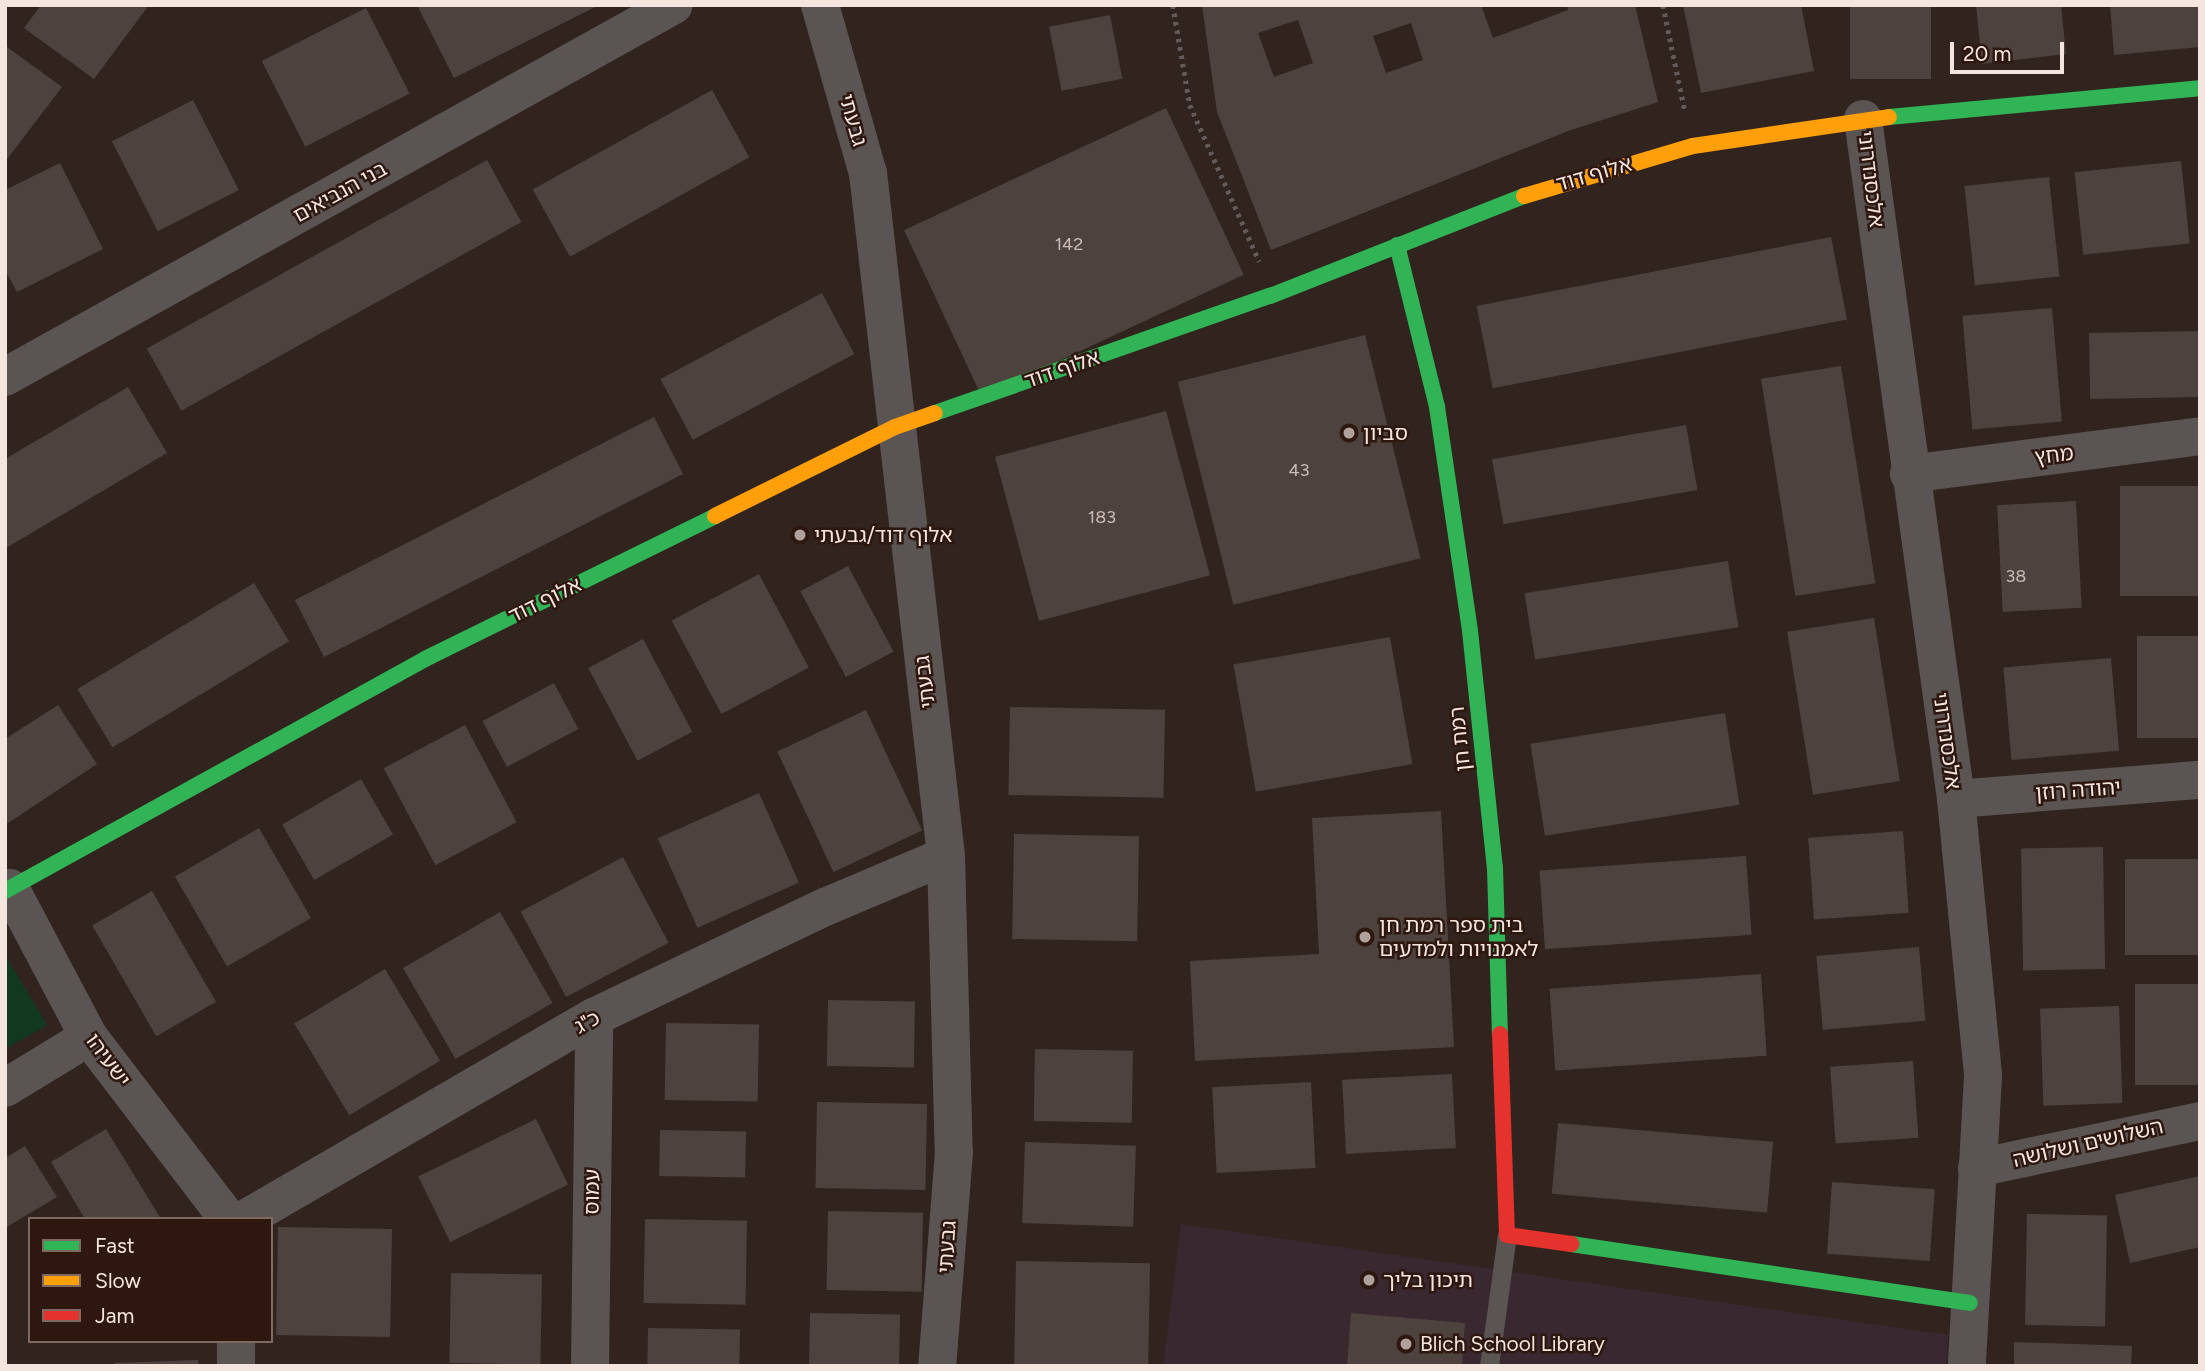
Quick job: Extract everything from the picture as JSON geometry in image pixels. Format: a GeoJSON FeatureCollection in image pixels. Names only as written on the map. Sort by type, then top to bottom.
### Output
{"type":"FeatureCollection","features":[{"type":"Feature","properties":{"kind":"street","name":"בני הנביאים"},"geometry":{"type":"LineString","coordinates":[[5,377],[674,5]]}},
{"type":"Feature","properties":{"kind":"street","name":"גבעתי"},"geometry":{"type":"LineString","coordinates":[[820,5],[868,173],[946,856],[954,1152],[937,1366]]}},
{"type":"Feature","properties":{"kind":"street","name":"אלוף דוד"},"geometry":{"type":"LineString","coordinates":[[7,890],[425,659],[895,427],[1270,296],[1544,188],[1693,146],[1863,119],[2200,88]]}},
{"type":"Feature","properties":{"kind":"street","name":"אלכסנדרוני"},"geometry":{"type":"LineString","coordinates":[[1863,119],[1909,474],[1956,799],[1983,1076],[1967,1366]]}},
{"type":"Feature","properties":{"kind":"street","name":"רמת חן"},"geometry":{"type":"LineString","coordinates":[[1397,245],[1437,407],[1471,645],[1495,868],[1507,1235]]}},
{"type":"Feature","properties":{"kind":"street","name":"מחץ"},"geometry":{"type":"LineString","coordinates":[[1909,474],[2200,436]]}},
{"type":"Feature","properties":{"kind":"street","name":"יהודה רוזן"},"geometry":{"type":"LineString","coordinates":[[1956,799],[2200,780]]}},
{"type":"Feature","properties":{"kind":"street","name":"כ\"ג"},"geometry":{"type":"LineString","coordinates":[[248,1217],[594,1017],[825,907],[946,856]]}},
{"type":"Feature","properties":{"kind":"street","name":"ישעיהו"},"geometry":{"type":"LineString","coordinates":[[7,890],[89,1037],[226,1217]]}},
{"type":"Feature","properties":{"kind":"street","name":"עמוס"},"geometry":{"type":"LineString","coordinates":[[590,1366],[594,1017]]}},
{"type":"Feature","properties":{"kind":"street"},"geometry":{"type":"LineString","coordinates":[[5,1088],[89,1037]]}},
{"type":"Feature","properties":{"kind":"street","name":"השלושים ושלושה"},"geometry":{"type":"LineString","coordinates":[[1978,1168],[2200,1121]]}},
{"type":"Feature","properties":{"kind":"street"},"geometry":{"type":"LineString","coordinates":[[1507,1235],[1969,1303]]}},
{"type":"Feature","properties":{"kind":"street"},"geometry":{"type":"LineString","coordinates":[[236,1343],[236,1366]]}},
{"type":"Feature","properties":{"kind":"lane"},"geometry":{"type":"LineString","coordinates":[[1489,1366],[1507,1235]]}},
{"type":"Feature","properties":{"kind":"path"},"geometry":{"type":"LineString","coordinates":[[1173,5],[1190,105],[1257,255],[1270,296]]}},
{"type":"Feature","properties":{"kind":"path"},"geometry":{"type":"LineString","coordinates":[[1663,5],[1693,146]]}},
{"type":"Feature","properties":{"kind":"shaded area","name":"תיכון בליך"},"geometry":{"type":"Polygon","coordinates":[[[1181,1224],[1948,1335],[1946,1366],[1163,1366],[1181,1224]]]}},
{"type":"Feature","properties":{"kind":"green space"},"geometry":{"type":"Polygon","coordinates":[[[5,955],[47,1025],[5,1049],[5,955]]]}},
{"type":"Feature","properties":{"kind":"building"},"geometry":{"type":"Polygon","coordinates":[[[41,5],[149,5],[94,79],[24,28],[41,5]]]}},
{"type":"Feature","properties":{"kind":"building"},"geometry":{"type":"Polygon","coordinates":[[[417,5],[599,5],[454,78],[417,5]]]}},
{"type":"Feature","properties":{"kind":"building"},"geometry":{"type":"Polygon","coordinates":[[[1202,5],[1481,5],[1493,38],[1568,10],[1567,5],[1635,5],[1658,102],[1568,131],[1271,250],[1217,112],[1202,5]],[[1298,20],[1258,33],[1274,77],[1313,63],[1298,20]],[[1411,23],[1373,36],[1386,73],[1423,60],[1411,23]]]}},
{"type":"Feature","properties":{"kind":"building"},"geometry":{"type":"Polygon","coordinates":[[[1683,5],[1801,5],[1814,71],[1701,93],[1683,5]]]}},
{"type":"Feature","properties":{"kind":"building"},"geometry":{"type":"Polygon","coordinates":[[[1850,5],[1931,5],[1931,79],[1850,79],[1850,5]]]}},
{"type":"Feature","properties":{"kind":"building"},"geometry":{"type":"Polygon","coordinates":[[[1976,5],[2061,5],[2066,54],[1982,64],[1976,5]]]}},
{"type":"Feature","properties":{"kind":"building"},"geometry":{"type":"Polygon","coordinates":[[[2110,5],[2200,5],[2200,47],[2114,55],[2110,5]]]}},
{"type":"Feature","properties":{"kind":"building"},"geometry":{"type":"Polygon","coordinates":[[[366,8],[410,94],[305,147],[262,61],[366,8]]]}},
{"type":"Feature","properties":{"kind":"building"},"geometry":{"type":"Polygon","coordinates":[[[1110,15],[1122,79],[1062,91],[1049,27],[1110,15]]]}},
{"type":"Feature","properties":{"kind":"building"},"geometry":{"type":"Polygon","coordinates":[[[7,47],[62,87],[5,162],[5,49],[7,47]]]}},
{"type":"Feature","properties":{"kind":"building"},"geometry":{"type":"Polygon","coordinates":[[[712,90],[749,157],[570,257],[533,189],[712,90]]]}},
{"type":"Feature","properties":{"kind":"building"},"geometry":{"type":"Polygon","coordinates":[[[193,100],[239,190],[158,231],[112,141],[193,100]]]}},
{"type":"Feature","properties":{"kind":"building"},"geometry":{"type":"Polygon","coordinates":[[[1166,108],[1244,275],[982,397],[904,230],[1166,108]]]}},
{"type":"Feature","properties":{"kind":"building"},"geometry":{"type":"Polygon","coordinates":[[[487,160],[521,222],[181,411],[147,349],[487,160]]]}},
{"type":"Feature","properties":{"kind":"building"},"geometry":{"type":"Polygon","coordinates":[[[2181,161],[2190,244],[2083,255],[2075,172],[2181,161]]]}},
{"type":"Feature","properties":{"kind":"building"},"geometry":{"type":"Polygon","coordinates":[[[60,163],[103,249],[17,292],[5,270],[5,190],[60,163]]]}},
{"type":"Feature","properties":{"kind":"building"},"geometry":{"type":"Polygon","coordinates":[[[2049,177],[2059,276],[1975,285],[1964,186],[2049,177]]]}},
{"type":"Feature","properties":{"kind":"building"},"geometry":{"type":"Polygon","coordinates":[[[1831,237],[1847,319],[1493,388],[1477,306],[1831,237]]]}},
{"type":"Feature","properties":{"kind":"building"},"geometry":{"type":"Polygon","coordinates":[[[822,293],[854,354],[693,440],[660,379],[822,293]]]}},
{"type":"Feature","properties":{"kind":"building"},"geometry":{"type":"Polygon","coordinates":[[[2052,308],[2062,422],[1972,429],[1962,316],[2052,308]]]}},
{"type":"Feature","properties":{"kind":"building"},"geometry":{"type":"Polygon","coordinates":[[[2199,331],[2200,397],[2090,399],[2089,333],[2199,331]]]}},
{"type":"Feature","properties":{"kind":"building"},"geometry":{"type":"Polygon","coordinates":[[[1365,335],[1421,558],[1233,605],[1178,382],[1365,335]]]}},
{"type":"Feature","properties":{"kind":"building"},"geometry":{"type":"Polygon","coordinates":[[[1841,366],[1875,583],[1795,596],[1761,379],[1841,366]]]}},
{"type":"Feature","properties":{"kind":"building"},"geometry":{"type":"Polygon","coordinates":[[[128,387],[167,453],[6,548],[5,459],[128,387]]]}},
{"type":"Feature","properties":{"kind":"building"},"geometry":{"type":"Polygon","coordinates":[[[1166,411],[1210,575],[1039,621],[995,457],[1166,411]]]}},
{"type":"Feature","properties":{"kind":"building"},"geometry":{"type":"Polygon","coordinates":[[[654,417],[683,474],[324,657],[295,600],[654,417]]]}},
{"type":"Feature","properties":{"kind":"building"},"geometry":{"type":"Polygon","coordinates":[[[1686,425],[1697,490],[1503,524],[1492,459],[1686,425]]]}},
{"type":"Feature","properties":{"kind":"building"},"geometry":{"type":"Polygon","coordinates":[[[2120,486],[2200,486],[2200,596],[2120,596],[2120,486]]]}},
{"type":"Feature","properties":{"kind":"building"},"geometry":{"type":"Polygon","coordinates":[[[2076,501],[2082,608],[2003,612],[1997,505],[2076,501]]]}},
{"type":"Feature","properties":{"kind":"building"},"geometry":{"type":"Polygon","coordinates":[[[1728,561],[1738,627],[1535,659],[1525,593],[1728,561]]]}},
{"type":"Feature","properties":{"kind":"building"},"geometry":{"type":"Polygon","coordinates":[[[848,566],[894,652],[846,677],[800,591],[848,566]]]}},
{"type":"Feature","properties":{"kind":"building"},"geometry":{"type":"Polygon","coordinates":[[[759,574],[809,668],[721,714],[672,620],[759,574]]]}},
{"type":"Feature","properties":{"kind":"building"},"geometry":{"type":"Polygon","coordinates":[[[254,583],[289,641],[112,747],[77,689],[254,583]]]}},
{"type":"Feature","properties":{"kind":"building"},"geometry":{"type":"Polygon","coordinates":[[[1874,618],[1900,781],[1813,795],[1787,632],[1874,618]]]}},
{"type":"Feature","properties":{"kind":"building"},"geometry":{"type":"Polygon","coordinates":[[[2137,636],[2200,636],[2200,738],[2137,738],[2137,636]]]}},
{"type":"Feature","properties":{"kind":"building"},"geometry":{"type":"Polygon","coordinates":[[[1390,637],[1412,764],[1256,792],[1233,665],[1390,637]]]}},
{"type":"Feature","properties":{"kind":"building"},"geometry":{"type":"Polygon","coordinates":[[[643,639],[692,732],[638,761],[588,668],[643,639]]]}},
{"type":"Feature","properties":{"kind":"building"},"geometry":{"type":"Polygon","coordinates":[[[2111,658],[2119,751],[2012,760],[2003,667],[2111,658]]]}},
{"type":"Feature","properties":{"kind":"building"},"geometry":{"type":"Polygon","coordinates":[[[554,683],[578,729],[507,767],[482,721],[554,683]]]}},
{"type":"Feature","properties":{"kind":"building"},"geometry":{"type":"Polygon","coordinates":[[[58,705],[97,764],[5,825],[5,739],[58,705]]]}},
{"type":"Feature","properties":{"kind":"building"},"geometry":{"type":"Polygon","coordinates":[[[1010,707],[1165,710],[1163,798],[1008,795],[1010,707]]]}},
{"type":"Feature","properties":{"kind":"building"},"geometry":{"type":"Polygon","coordinates":[[[866,710],[922,831],[833,872],[777,751],[866,710]]]}},
{"type":"Feature","properties":{"kind":"building"},"geometry":{"type":"Polygon","coordinates":[[[1725,713],[1740,805],[1545,836],[1530,744],[1725,713]]]}},
{"type":"Feature","properties":{"kind":"building"},"geometry":{"type":"Polygon","coordinates":[[[465,725],[517,822],[435,865],[384,768],[465,725]]]}},
{"type":"Feature","properties":{"kind":"building"},"geometry":{"type":"Polygon","coordinates":[[[361,779],[393,834],[314,880],[282,824],[361,779]]]}},
{"type":"Feature","properties":{"kind":"building"},"geometry":{"type":"Polygon","coordinates":[[[759,793],[799,883],[697,928],[658,838],[759,793]]]}},
{"type":"Feature","properties":{"kind":"building"},"geometry":{"type":"Polygon","coordinates":[[[1441,811],[1454,1047],[1195,1061],[1190,961],[1319,954],[1312,818],[1441,811]]]}},
{"type":"Feature","properties":{"kind":"building"},"geometry":{"type":"Polygon","coordinates":[[[259,828],[311,918],[227,967],[175,876],[259,828]]]}},
{"type":"Feature","properties":{"kind":"building"},"geometry":{"type":"Polygon","coordinates":[[[1903,831],[1909,913],[1814,919],[1808,838],[1903,831]]]}},
{"type":"Feature","properties":{"kind":"building"},"geometry":{"type":"Polygon","coordinates":[[[1014,834],[1139,836],[1137,941],[1012,939],[1014,834]]]}},
{"type":"Feature","properties":{"kind":"building"},"geometry":{"type":"Polygon","coordinates":[[[2103,847],[2105,969],[2023,970],[2021,848],[2103,847]]]}},
{"type":"Feature","properties":{"kind":"building"},"geometry":{"type":"Polygon","coordinates":[[[1746,856],[1752,935],[1545,949],[1540,870],[1746,856]]]}},
{"type":"Feature","properties":{"kind":"building"},"geometry":{"type":"Polygon","coordinates":[[[623,857],[669,943],[566,997],[521,911],[623,857]]]}},
{"type":"Feature","properties":{"kind":"building"},"geometry":{"type":"Polygon","coordinates":[[[2125,859],[2200,859],[2200,955],[2125,955],[2125,859]]]}},
{"type":"Feature","properties":{"kind":"building"},"geometry":{"type":"Polygon","coordinates":[[[152,891],[216,1002],[156,1036],[92,926],[152,891]]]}},
{"type":"Feature","properties":{"kind":"building"},"geometry":{"type":"Polygon","coordinates":[[[500,912],[552,1003],[456,1059],[403,968],[500,912]]]}},
{"type":"Feature","properties":{"kind":"building"},"geometry":{"type":"Polygon","coordinates":[[[1919,947],[1925,1021],[1823,1030],[1816,956],[1919,947]]]}},
{"type":"Feature","properties":{"kind":"building"},"geometry":{"type":"Polygon","coordinates":[[[385,969],[440,1061],[349,1115],[294,1024],[385,969]]]}},
{"type":"Feature","properties":{"kind":"building"},"geometry":{"type":"Polygon","coordinates":[[[1761,974],[1767,1056],[1555,1071],[1550,989],[1761,974]]]}},
{"type":"Feature","properties":{"kind":"building"},"geometry":{"type":"Polygon","coordinates":[[[2135,984],[2200,984],[2200,1085],[2135,1085],[2135,984]]]}},
{"type":"Feature","properties":{"kind":"building"},"geometry":{"type":"Polygon","coordinates":[[[828,1000],[915,1002],[914,1068],[827,1066],[828,1000]]]}},
{"type":"Feature","properties":{"kind":"building"},"geometry":{"type":"Polygon","coordinates":[[[2119,1006],[2122,1103],[2043,1106],[2040,1009],[2119,1006]]]}},
{"type":"Feature","properties":{"kind":"building"},"geometry":{"type":"Polygon","coordinates":[[[666,1023],[759,1025],[758,1102],[665,1100],[666,1023]]]}},
{"type":"Feature","properties":{"kind":"building"},"geometry":{"type":"Polygon","coordinates":[[[1035,1049],[1133,1051],[1132,1123],[1034,1121],[1035,1049]]]}},
{"type":"Feature","properties":{"kind":"building"},"geometry":{"type":"Polygon","coordinates":[[[1913,1061],[1918,1138],[1836,1144],[1830,1067],[1913,1061]]]}},
{"type":"Feature","properties":{"kind":"building"},"geometry":{"type":"Polygon","coordinates":[[[1452,1074],[1456,1148],[1346,1154],[1342,1080],[1452,1074]]]}},
{"type":"Feature","properties":{"kind":"building"},"geometry":{"type":"Polygon","coordinates":[[[1311,1082],[1316,1168],[1217,1173],[1212,1087],[1311,1082]]]}},
{"type":"Feature","properties":{"kind":"building"},"geometry":{"type":"Polygon","coordinates":[[[817,1102],[927,1104],[925,1190],[815,1188],[817,1102]]]}},
{"type":"Feature","properties":{"kind":"building"},"geometry":{"type":"Polygon","coordinates":[[[536,1119],[568,1185],[450,1242],[418,1176],[536,1119]]]}},
{"type":"Feature","properties":{"kind":"building"},"geometry":{"type":"Polygon","coordinates":[[[1558,1123],[1773,1142],[1767,1213],[1552,1194],[1558,1123]]]}},
{"type":"Feature","properties":{"kind":"building"},"geometry":{"type":"Polygon","coordinates":[[[106,1129],[160,1217],[84,1217],[51,1162],[106,1129]]]}},
{"type":"Feature","properties":{"kind":"building"},"geometry":{"type":"Polygon","coordinates":[[[660,1130],[746,1132],[745,1177],[659,1176],[660,1130]]]}},
{"type":"Feature","properties":{"kind":"building"},"geometry":{"type":"Polygon","coordinates":[[[1025,1142],[1136,1146],[1133,1227],[1022,1223],[1025,1142]]]}},
{"type":"Feature","properties":{"kind":"building"},"geometry":{"type":"Polygon","coordinates":[[[25,1146],[57,1197],[5,1228],[5,1158],[25,1146]]]}},
{"type":"Feature","properties":{"kind":"building"},"geometry":{"type":"Polygon","coordinates":[[[2200,1176],[2200,1247],[2130,1263],[2115,1195],[2200,1176]]]}},
{"type":"Feature","properties":{"kind":"building"},"geometry":{"type":"Polygon","coordinates":[[[1832,1182],[1935,1189],[1930,1261],[1827,1254],[1832,1182]]]}},
{"type":"Feature","properties":{"kind":"building"},"geometry":{"type":"Polygon","coordinates":[[[828,1211],[923,1213],[922,1292],[827,1290],[828,1211]]]}},
{"type":"Feature","properties":{"kind":"building"},"geometry":{"type":"Polygon","coordinates":[[[2027,1214],[2107,1215],[2105,1326],[2025,1325],[2027,1214]]]}},
{"type":"Feature","properties":{"kind":"building"},"geometry":{"type":"Polygon","coordinates":[[[645,1219],[747,1221],[746,1305],[644,1303],[645,1219]]]}},
{"type":"Feature","properties":{"kind":"building"},"geometry":{"type":"Polygon","coordinates":[[[278,1227],[392,1229],[390,1337],[276,1335],[278,1227]]]}},
{"type":"Feature","properties":{"kind":"building"},"geometry":{"type":"Polygon","coordinates":[[[1016,1261],[1150,1263],[1148,1366],[1014,1366],[1016,1261]]]}},
{"type":"Feature","properties":{"kind":"building"},"geometry":{"type":"Polygon","coordinates":[[[451,1273],[542,1275],[540,1365],[449,1363],[451,1273]]]}},
{"type":"Feature","properties":{"kind":"building"},"geometry":{"type":"Polygon","coordinates":[[[810,1313],[900,1315],[899,1366],[809,1366],[810,1313]]]}},
{"type":"Feature","properties":{"kind":"building","name":"Blich School Library"},"geometry":{"type":"Polygon","coordinates":[[[1351,1313],[1465,1323],[1462,1366],[1347,1366],[1351,1313]]]}},
{"type":"Feature","properties":{"kind":"building"},"geometry":{"type":"Polygon","coordinates":[[[648,1328],[740,1330],[739,1366],[647,1366],[648,1328]]]}},
{"type":"Feature","properties":{"kind":"building"},"geometry":{"type":"Polygon","coordinates":[[[2014,1342],[2132,1346],[2131,1366],[2014,1366],[2014,1342]]]}},
{"type":"Feature","properties":{"kind":"building"},"geometry":{"type":"Polygon","coordinates":[[[198,1360],[199,1366],[114,1366],[114,1363],[198,1360]]]}},
{"type":"Feature","properties":{"kind":"traffic: fast"},"geometry":{"type":"LineString","coordinates":[[1889,117],[2200,88]]}},
{"type":"Feature","properties":{"kind":"traffic: fast"},"geometry":{"type":"LineString","coordinates":[[935,413],[1270,296],[1524,196]]}},
{"type":"Feature","properties":{"kind":"traffic: fast"},"geometry":{"type":"LineString","coordinates":[[1397,245],[1437,407],[1470,631],[1495,868],[1500,1034]]}},
{"type":"Feature","properties":{"kind":"traffic: fast"},"geometry":{"type":"LineString","coordinates":[[5,891],[425,659],[715,516]]}},
{"type":"Feature","properties":{"kind":"traffic: fast"},"geometry":{"type":"LineString","coordinates":[[1571,1244],[1970,1303]]}},
{"type":"Feature","properties":{"kind":"traffic: slow"},"geometry":{"type":"LineString","coordinates":[[1524,196],[1693,146],[1889,117]]}},
{"type":"Feature","properties":{"kind":"traffic: slow"},"geometry":{"type":"LineString","coordinates":[[715,516],[895,427],[935,413]]}},
{"type":"Feature","properties":{"kind":"traffic: jam"},"geometry":{"type":"LineString","coordinates":[[1500,1034],[1507,1235],[1571,1244]]}},
{"type":"Feature","properties":{"kind":"place","name":"סביון"},"geometry":{"type":"Point","coordinates":[1349,433]}},
{"type":"Feature","properties":{"kind":"place","name":"אלוף דוד/גבעתי"},"geometry":{"type":"Point","coordinates":[800,535]}},
{"type":"Feature","properties":{"kind":"place","name":"בית ספר רמת חן לאמנויות ולמדעים"},"geometry":{"type":"Point","coordinates":[1365,937]}},
{"type":"Feature","properties":{"kind":"place","name":"תיכון בליך"},"geometry":{"type":"Point","coordinates":[1369,1280]}},
{"type":"Feature","properties":{"kind":"place","name":"Blich School Library"},"geometry":{"type":"Point","coordinates":[1406,1344]}}]}
